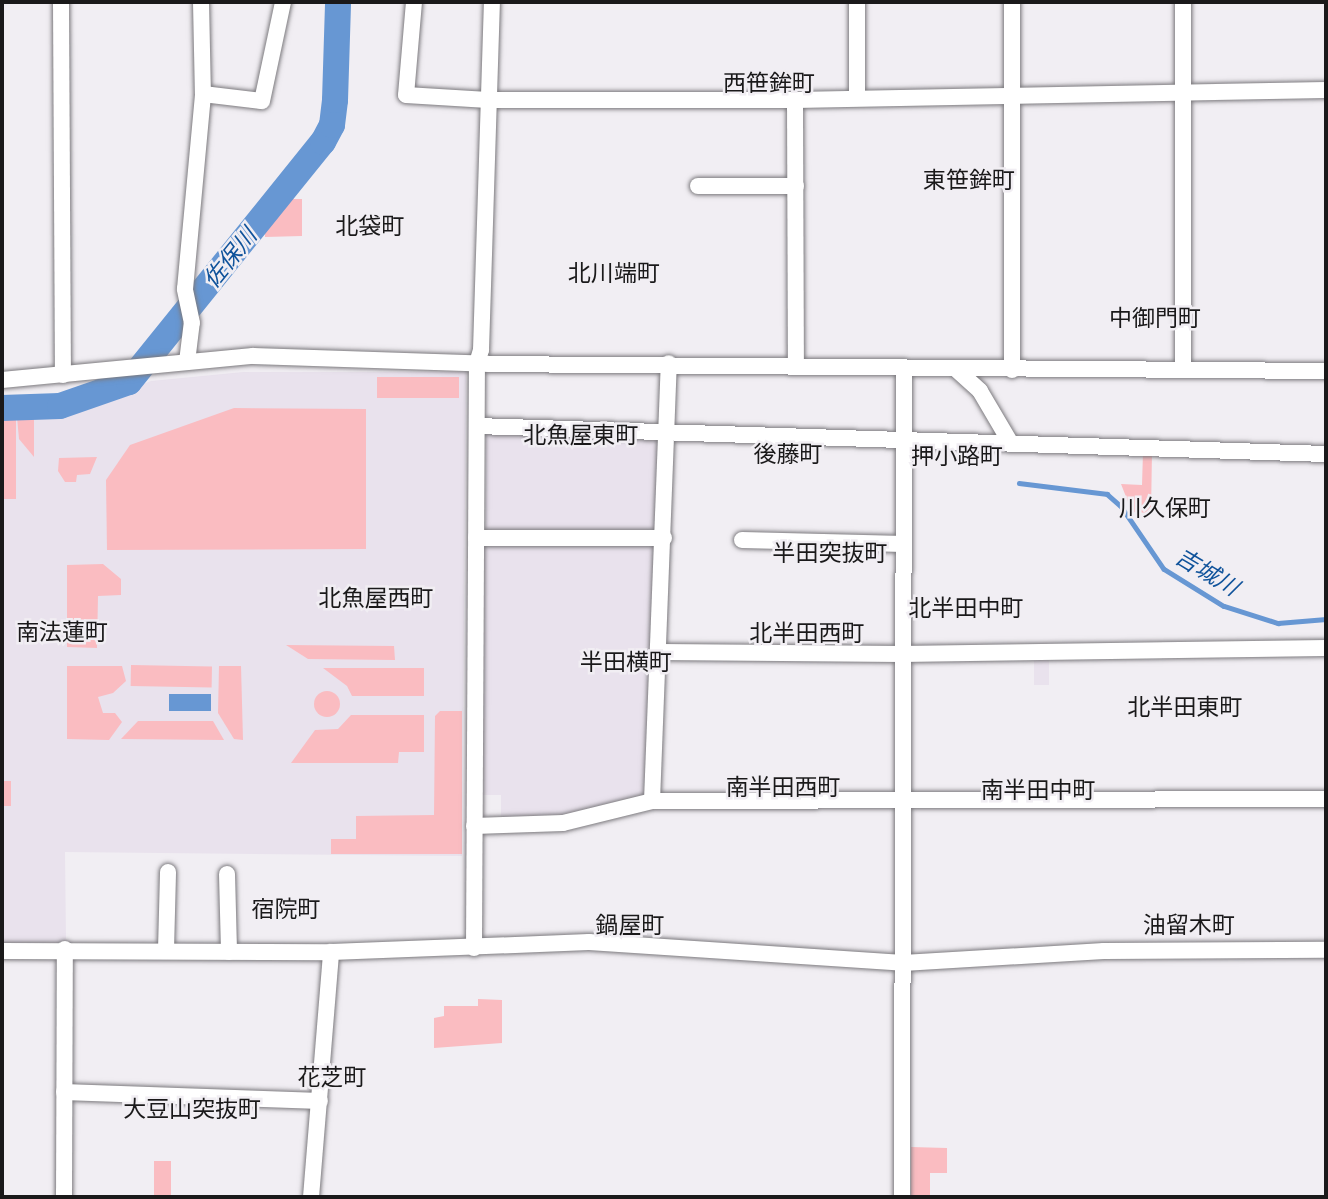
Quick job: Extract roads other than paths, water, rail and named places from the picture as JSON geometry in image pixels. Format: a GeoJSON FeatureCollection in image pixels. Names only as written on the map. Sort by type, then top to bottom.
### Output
{"type":"FeatureCollection","features":[{"type":"Feature","properties":{"kind":"street"},"geometry":{"type":"LineString","coordinates":[[61,2],[63,375]]}},
{"type":"Feature","properties":{"kind":"street"},"geometry":{"type":"LineString","coordinates":[[187,362],[192,323],[185,289],[203,94],[201,2]]}},
{"type":"Feature","properties":{"kind":"street"},"geometry":{"type":"LineString","coordinates":[[203,94],[262,101],[283,2]]}},
{"type":"Feature","properties":{"kind":"street"},"geometry":{"type":"LineString","coordinates":[[414,2],[406,95],[488,100],[795,100],[1326,90]]}},
{"type":"Feature","properties":{"kind":"street"},"geometry":{"type":"LineString","coordinates":[[474,948],[477,363],[481,350],[492,2]]}},
{"type":"Feature","properties":{"kind":"street"},"geometry":{"type":"LineString","coordinates":[[857,2],[857,98]]}},
{"type":"Feature","properties":{"kind":"street"},"geometry":{"type":"LineString","coordinates":[[1012,2],[1012,370]]}},
{"type":"Feature","properties":{"kind":"street"},"geometry":{"type":"LineString","coordinates":[[1182,369],[1183,2]]}},
{"type":"Feature","properties":{"kind":"street"},"geometry":{"type":"LineString","coordinates":[[795,100],[796,367]]}},
{"type":"Feature","properties":{"kind":"street"},"geometry":{"type":"LineString","coordinates":[[698,186],[796,186]]}},
{"type":"Feature","properties":{"kind":"street"},"geometry":{"type":"LineString","coordinates":[[2,380],[253,356],[477,363],[669,363],[957,370],[1326,371]]}},
{"type":"Feature","properties":{"kind":"street"},"geometry":{"type":"LineString","coordinates":[[652,801],[660,652],[669,363]]}},
{"type":"Feature","properties":{"kind":"street"},"geometry":{"type":"LineString","coordinates":[[902,1197],[901,654],[904,368]]}},
{"type":"Feature","properties":{"kind":"street"},"geometry":{"type":"LineString","coordinates":[[957,370],[980,391],[1010,442]]}},
{"type":"Feature","properties":{"kind":"street"},"geometry":{"type":"LineString","coordinates":[[477,426],[668,430],[1326,454]]}},
{"type":"Feature","properties":{"kind":"street"},"geometry":{"type":"LineString","coordinates":[[476,538],[664,538]]}},
{"type":"Feature","properties":{"kind":"street"},"geometry":{"type":"LineString","coordinates":[[742,540],[904,544]]}},
{"type":"Feature","properties":{"kind":"street"},"geometry":{"type":"LineString","coordinates":[[660,652],[901,654],[1326,648]]}},
{"type":"Feature","properties":{"kind":"street"},"geometry":{"type":"LineString","coordinates":[[474,826],[563,823],[652,801],[1326,799]]}},
{"type":"Feature","properties":{"kind":"street"},"geometry":{"type":"LineString","coordinates":[[166,950],[169,872]]}},
{"type":"Feature","properties":{"kind":"street"},"geometry":{"type":"LineString","coordinates":[[227,874],[229,952]]}},
{"type":"Feature","properties":{"kind":"street"},"geometry":{"type":"LineString","coordinates":[[2,951],[65,949],[331,952],[589,942],[903,963],[1104,951],[1326,950]]}},
{"type":"Feature","properties":{"kind":"street"},"geometry":{"type":"LineString","coordinates":[[64,1197],[65,949]]}},
{"type":"Feature","properties":{"kind":"street"},"geometry":{"type":"LineString","coordinates":[[311,1197],[331,952]]}},
{"type":"Feature","properties":{"kind":"street"},"geometry":{"type":"LineString","coordinates":[[64,1092],[320,1101]]}},
{"type":"Feature","properties":{"kind":"water"},"geometry":{"type":"Polygon","coordinates":[[[169,694],[211,694],[211,711],[169,711],[169,694]]]}},
{"type":"Feature","properties":{"kind":"waterway","name":"佐保川"},"geometry":{"type":"LineString","coordinates":[[2,408],[60,406],[129,382],[323,142],[332,125],[335,100],[338,2]]}},
{"type":"Feature","properties":{"kind":"waterway","name":"吉城川"},"geometry":{"type":"LineString","coordinates":[[1019,483],[1107,494],[1121,506],[1164,569],[1224,606],[1278,623],[1326,619]]}},
{"type":"Feature","properties":{"kind":"district","name":"西笹鉾町"},"geometry":{"type":"Point","coordinates":[769,83]}},
{"type":"Feature","properties":{"kind":"district","name":"東笹鉾町"},"geometry":{"type":"Point","coordinates":[969,180]}},
{"type":"Feature","properties":{"kind":"district","name":"北袋町"},"geometry":{"type":"Point","coordinates":[370,226]}},
{"type":"Feature","properties":{"kind":"district","name":"北川端町"},"geometry":{"type":"Point","coordinates":[614,273]}},
{"type":"Feature","properties":{"kind":"district","name":"中御門町"},"geometry":{"type":"Point","coordinates":[1155,318]}},
{"type":"Feature","properties":{"kind":"district","name":"北魚屋東町"},"geometry":{"type":"Point","coordinates":[581,435]}},
{"type":"Feature","properties":{"kind":"district","name":"後藤町"},"geometry":{"type":"Point","coordinates":[788,454]}},
{"type":"Feature","properties":{"kind":"district","name":"押小路町"},"geometry":{"type":"Point","coordinates":[957,456]}},
{"type":"Feature","properties":{"kind":"district","name":"川久保町"},"geometry":{"type":"Point","coordinates":[1165,508]}},
{"type":"Feature","properties":{"kind":"district","name":"半田突抜町"},"geometry":{"type":"Point","coordinates":[830,553]}},
{"type":"Feature","properties":{"kind":"district","name":"北魚屋西町"},"geometry":{"type":"Point","coordinates":[376,598]}},
{"type":"Feature","properties":{"kind":"district","name":"北半田中町"},"geometry":{"type":"Point","coordinates":[966,608]}},
{"type":"Feature","properties":{"kind":"district","name":"南法蓮町"},"geometry":{"type":"Point","coordinates":[62,632]}},
{"type":"Feature","properties":{"kind":"district","name":"北半田西町"},"geometry":{"type":"Point","coordinates":[807,633]}},
{"type":"Feature","properties":{"kind":"district","name":"半田横町"},"geometry":{"type":"Point","coordinates":[626,662]}},
{"type":"Feature","properties":{"kind":"district","name":"北半田東町"},"geometry":{"type":"Point","coordinates":[1185,707]}},
{"type":"Feature","properties":{"kind":"district","name":"南半田西町"},"geometry":{"type":"Point","coordinates":[783,787]}},
{"type":"Feature","properties":{"kind":"district","name":"南半田中町"},"geometry":{"type":"Point","coordinates":[1038,790]}},
{"type":"Feature","properties":{"kind":"district","name":"宿院町"},"geometry":{"type":"Point","coordinates":[286,909]}},
{"type":"Feature","properties":{"kind":"district","name":"鍋屋町"},"geometry":{"type":"Point","coordinates":[630,925]}},
{"type":"Feature","properties":{"kind":"district","name":"油留木町"},"geometry":{"type":"Point","coordinates":[1189,925]}},
{"type":"Feature","properties":{"kind":"district","name":"花芝町"},"geometry":{"type":"Point","coordinates":[332,1077]}},
{"type":"Feature","properties":{"kind":"district","name":"大豆山突抜町"},"geometry":{"type":"Point","coordinates":[192,1109]}}]}
